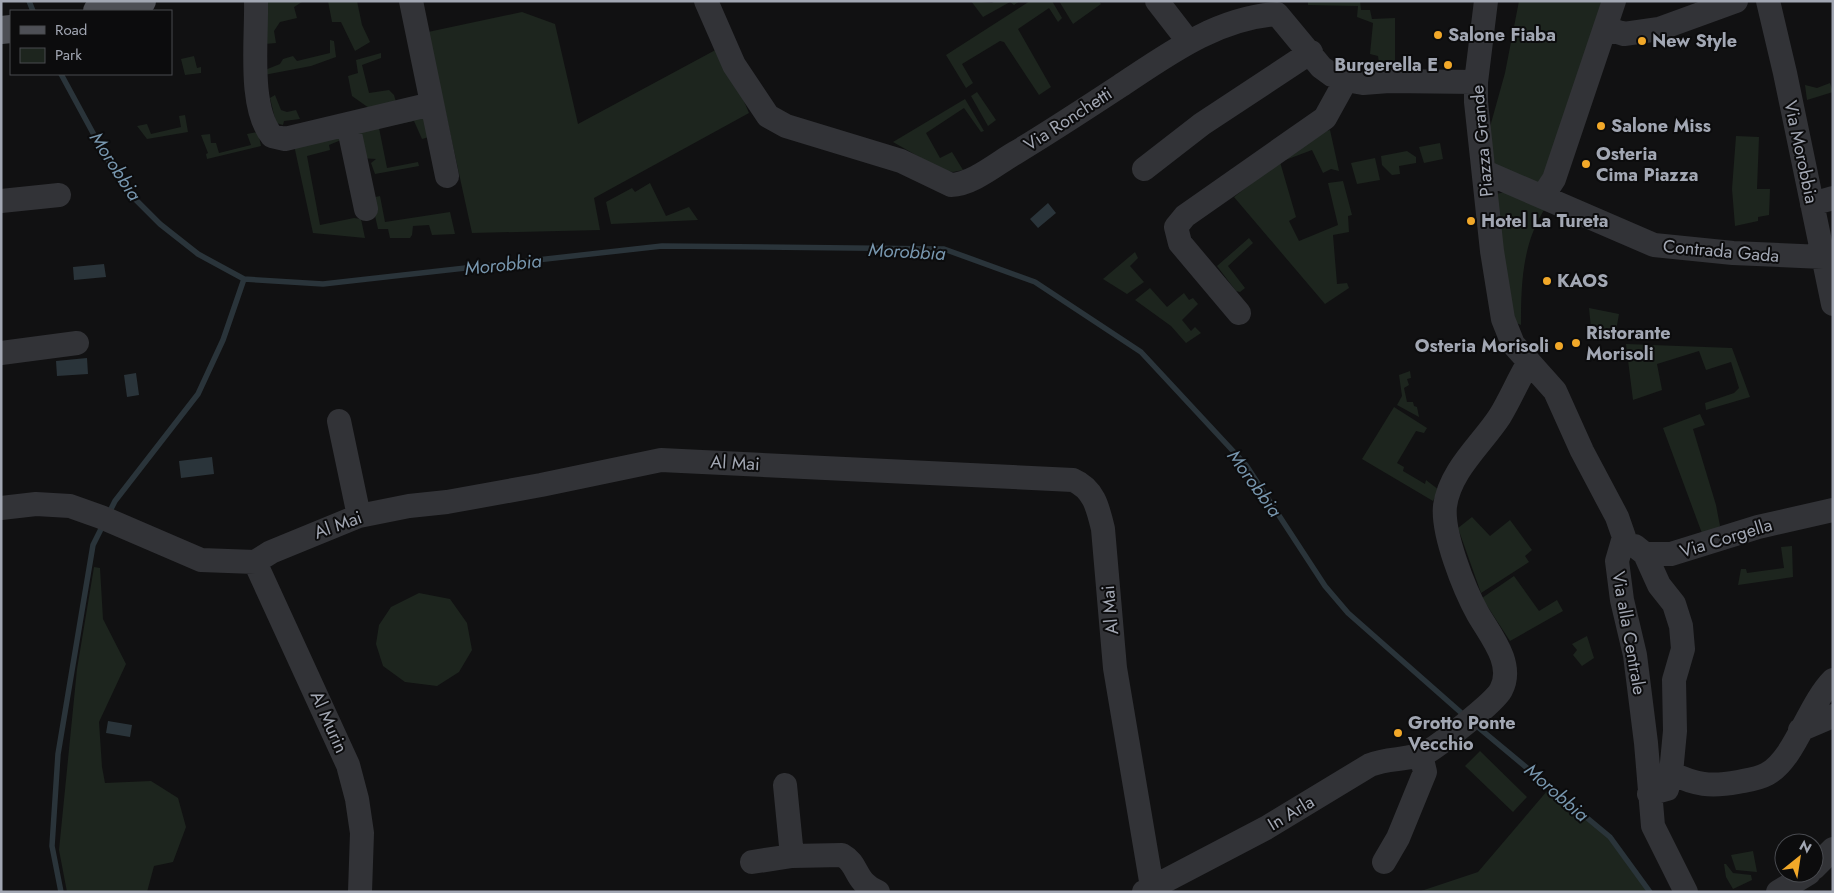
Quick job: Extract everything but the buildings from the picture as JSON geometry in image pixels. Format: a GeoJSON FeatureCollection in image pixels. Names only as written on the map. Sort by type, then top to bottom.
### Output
{"type":"FeatureCollection","features":[{"type":"Feature","properties":{"kind":"main road"},"geometry":{"type":"LineString","coordinates":[[102,10],[142,1]]}},
{"type":"Feature","properties":{"kind":"street"},"geometry":{"type":"LineString","coordinates":[[256,1],[256,82],[264,126],[272,136],[285,139],[432,104]]}},
{"type":"Feature","properties":{"kind":"street"},"geometry":{"type":"LineString","coordinates":[[411,1],[447,176]]}},
{"type":"Feature","properties":{"kind":"street","name":"Via Ronchetti"},"geometry":{"type":"LineString","coordinates":[[706,1],[734,65],[768,116],[801,131],[894,158],[951,185],[979,175],[1046,134],[1188,41],[1242,21],[1277,14],[1321,66],[1332,75],[1346,80],[1362,84],[1389,81],[1476,82]]}},
{"type":"Feature","properties":{"kind":"street"},"geometry":{"type":"LineString","coordinates":[[1157,1],[1188,41]]}},
{"type":"Feature","properties":{"kind":"street","name":"Piazza Grande"},"geometry":{"type":"LineString","coordinates":[[1486,1],[1476,82],[1476,102],[1492,251],[1503,319],[1513,344],[1529,362]]}},
{"type":"Feature","properties":{"kind":"street"},"geometry":{"type":"LineString","coordinates":[[1543,196],[1554,179],[1614,1]]}},
{"type":"Feature","properties":{"kind":"street"},"geometry":{"type":"LineString","coordinates":[[1605,28],[1624,34],[1659,28],[1736,1]]}},
{"type":"Feature","properties":{"kind":"street","name":"Via Morobbia"},"geometry":{"type":"LineString","coordinates":[[1768,1],[1822,201],[1823,257],[1833,304]]}},
{"type":"Feature","properties":{"kind":"street"},"geometry":{"type":"LineString","coordinates":[[1144,168],[1202,124],[1311,52]]}},
{"type":"Feature","properties":{"kind":"street"},"geometry":{"type":"LineString","coordinates":[[1239,313],[1180,243],[1176,227],[1185,216],[1325,118],[1346,80]]}},
{"type":"Feature","properties":{"kind":"street"},"geometry":{"type":"LineString","coordinates":[[348,124],[366,209]]}},
{"type":"Feature","properties":{"kind":"street","name":"Contrada Gada"},"geometry":{"type":"LineString","coordinates":[[1485,172],[1511,185],[1543,196],[1554,204],[1654,245],[1733,253],[1823,257]]}},
{"type":"Feature","properties":{"kind":"street"},"geometry":{"type":"LineString","coordinates":[[1,201],[59,194]]}},
{"type":"Feature","properties":{"kind":"street"},"geometry":{"type":"LineString","coordinates":[[1,353],[77,343]]}},
{"type":"Feature","properties":{"kind":"street"},"geometry":{"type":"LineString","coordinates":[[1384,862],[1398,838],[1425,772],[1430,749],[1495,698],[1501,691],[1504,680],[1503,663],[1493,637],[1478,614],[1462,580],[1446,525],[1446,505],[1463,465],[1499,418],[1515,384],[1529,362],[1555,392],[1582,451],[1617,517],[1624,537],[1646,554],[1659,584],[1674,604],[1680,626],[1683,649],[1672,694],[1675,731],[1671,773],[1667,789],[1649,794]]}},
{"type":"Feature","properties":{"kind":"street"},"geometry":{"type":"LineString","coordinates":[[339,421],[360,516]]}},
{"type":"Feature","properties":{"kind":"street","name":"Al Mai"},"geometry":{"type":"LineString","coordinates":[[255,562],[280,548],[360,516],[409,506],[447,502],[531,487],[661,460],[1063,478],[1079,483],[1090,491],[1094,498],[1102,529],[1115,668],[1148,890]]}},
{"type":"Feature","properties":{"kind":"street"},"geometry":{"type":"LineString","coordinates":[[1,508],[52,504],[70,506],[93,513],[201,560],[255,562]]}},
{"type":"Feature","properties":{"kind":"street","name":"Via Corgella"},"geometry":{"type":"LineString","coordinates":[[1646,554],[1671,554],[1758,527],[1833,510]]}},
{"type":"Feature","properties":{"kind":"street","name":"Via alla Centrale"},"geometry":{"type":"LineString","coordinates":[[1624,537],[1617,561],[1622,600],[1635,655],[1653,826],[1686,892]]}},
{"type":"Feature","properties":{"kind":"street","name":"Al Murin"},"geometry":{"type":"LineString","coordinates":[[255,562],[348,765],[357,799],[362,833],[360,892]]}},
{"type":"Feature","properties":{"kind":"street"},"geometry":{"type":"LineString","coordinates":[[1671,773],[1695,784],[1718,786],[1756,778],[1777,767],[1790,750],[1816,699],[1833,680]]}},
{"type":"Feature","properties":{"kind":"street"},"geometry":{"type":"LineString","coordinates":[[1800,730],[1833,716]]}},
{"type":"Feature","properties":{"kind":"street"},"geometry":{"type":"LineString","coordinates":[[1644,727],[1675,731]]}},
{"type":"Feature","properties":{"kind":"street","name":"In Arla"},"geometry":{"type":"LineString","coordinates":[[1148,890],[1273,824],[1370,765],[1430,749]]}},
{"type":"Feature","properties":{"kind":"street"},"geometry":{"type":"LineString","coordinates":[[785,785],[792,856]]}},
{"type":"Feature","properties":{"kind":"street"},"geometry":{"type":"LineString","coordinates":[[1824,858],[1833,849]]}},
{"type":"Feature","properties":{"kind":"street"},"geometry":{"type":"LineString","coordinates":[[752,862],[792,856],[842,855],[850,861],[863,884],[878,892]]}},
{"type":"Feature","properties":{"kind":"street"},"geometry":{"type":"LineString","coordinates":[[1778,892],[1793,883]]}},
{"type":"Feature","properties":{"kind":"green space"},"geometry":{"type":"Polygon","coordinates":[[[266,1],[302,2],[294,7],[297,18],[280,22],[274,31],[276,43],[265,44],[266,1]]]}},
{"type":"Feature","properties":{"kind":"green space"},"geometry":{"type":"Polygon","coordinates":[[[328,1],[357,1],[362,25],[370,42],[355,51],[341,22],[332,22],[328,1]]]}},
{"type":"Feature","properties":{"kind":"green space"},"geometry":{"type":"Polygon","coordinates":[[[971,1],[992,3],[995,1],[1020,1],[1014,5],[1010,2],[983,17],[971,1]]]}},
{"type":"Feature","properties":{"kind":"green space"},"geometry":{"type":"Polygon","coordinates":[[[1030,1],[1052,1],[1062,18],[1058,22],[1049,8],[1018,29],[1051,87],[1039,95],[1004,42],[1000,41],[962,64],[973,83],[966,88],[946,55],[1030,1]]]}},
{"type":"Feature","properties":{"kind":"green space"},"geometry":{"type":"Polygon","coordinates":[[[1059,1],[1099,1],[1101,4],[1073,24],[1059,1]]]}},
{"type":"Feature","properties":{"kind":"green space"},"geometry":{"type":"Polygon","coordinates":[[[1308,1],[1360,1],[1361,10],[1370,10],[1372,19],[1395,18],[1395,68],[1380,70],[1378,56],[1370,54],[1373,23],[1357,17],[1358,6],[1308,5],[1308,1]]]}},
{"type":"Feature","properties":{"kind":"green space"},"geometry":{"type":"Polygon","coordinates":[[[1519,1],[1608,1],[1545,171],[1539,182],[1535,184],[1495,166],[1488,134],[1505,73],[1519,1]]]}},
{"type":"Feature","properties":{"kind":"green space"},"geometry":{"type":"Polygon","coordinates":[[[522,12],[555,24],[578,124],[721,47],[749,113],[594,198],[600,230],[472,233],[428,32],[522,12]]]}},
{"type":"Feature","properties":{"kind":"green space"},"geometry":{"type":"Polygon","coordinates":[[[330,40],[334,41],[336,57],[311,66],[264,75],[265,70],[280,64],[283,59],[293,56],[297,61],[330,53],[330,40]]]}},
{"type":"Feature","properties":{"kind":"green space"},"geometry":{"type":"Polygon","coordinates":[[[381,53],[381,58],[362,65],[369,93],[389,90],[394,95],[396,102],[369,108],[352,96],[348,76],[358,73],[356,60],[381,53]]]}},
{"type":"Feature","properties":{"kind":"green space"},"geometry":{"type":"Polygon","coordinates":[[[194,56],[197,68],[201,67],[201,73],[185,75],[181,59],[194,56]]]}},
{"type":"Feature","properties":{"kind":"green space"},"geometry":{"type":"Polygon","coordinates":[[[1830,83],[1833,92],[1807,100],[1805,85],[1817,88],[1830,83]]]}},
{"type":"Feature","properties":{"kind":"green space"},"geometry":{"type":"Polygon","coordinates":[[[977,92],[996,120],[988,126],[971,96],[977,92]]]}},
{"type":"Feature","properties":{"kind":"green space"},"geometry":{"type":"Polygon","coordinates":[[[275,95],[281,110],[287,112],[296,110],[300,119],[284,121],[283,125],[276,123],[270,98],[275,95]]]}},
{"type":"Feature","properties":{"kind":"green space"},"geometry":{"type":"Polygon","coordinates":[[[965,99],[984,131],[981,132],[964,108],[926,133],[940,158],[952,152],[963,170],[944,171],[893,142],[965,99]]]}},
{"type":"Feature","properties":{"kind":"green space"},"geometry":{"type":"Polygon","coordinates":[[[185,115],[188,132],[147,139],[137,126],[147,124],[151,134],[181,127],[179,116],[185,115]]]}},
{"type":"Feature","properties":{"kind":"green space"},"geometry":{"type":"Polygon","coordinates":[[[422,117],[427,121],[429,137],[422,139],[414,121],[379,128],[387,168],[418,162],[419,166],[375,174],[371,163],[376,159],[361,158],[354,130],[422,117]]]}},
{"type":"Feature","properties":{"kind":"green space"},"geometry":{"type":"Polygon","coordinates":[[[1330,130],[1339,171],[1331,169],[1323,173],[1312,150],[1280,162],[1296,217],[1289,221],[1299,241],[1338,225],[1328,183],[1343,181],[1352,215],[1348,216],[1349,232],[1333,235],[1337,284],[1347,283],[1349,288],[1325,304],[1234,197],[1314,135],[1330,130]]]}},
{"type":"Feature","properties":{"kind":"green space"},"geometry":{"type":"Polygon","coordinates":[[[258,132],[261,146],[207,159],[206,154],[208,153],[201,135],[210,134],[211,143],[216,143],[219,153],[251,145],[247,134],[258,132]]]}},
{"type":"Feature","properties":{"kind":"green space"},"geometry":{"type":"Polygon","coordinates":[[[337,135],[341,140],[329,145],[330,150],[307,156],[320,225],[354,218],[361,219],[365,238],[313,233],[294,145],[337,135]]]}},
{"type":"Feature","properties":{"kind":"green space"},"geometry":{"type":"Polygon","coordinates":[[[1736,136],[1759,137],[1757,189],[1770,189],[1769,215],[1758,217],[1758,221],[1735,226],[1732,189],[1736,136]]]}},
{"type":"Feature","properties":{"kind":"green space"},"geometry":{"type":"Polygon","coordinates":[[[1440,143],[1443,159],[1424,163],[1419,147],[1440,143]]]}},
{"type":"Feature","properties":{"kind":"green space"},"geometry":{"type":"Polygon","coordinates":[[[1407,151],[1416,157],[1416,163],[1399,166],[1400,174],[1392,175],[1382,165],[1381,156],[1407,151]]]}},
{"type":"Feature","properties":{"kind":"green space"},"geometry":{"type":"Polygon","coordinates":[[[1375,158],[1380,180],[1357,184],[1351,163],[1375,158]]]}},
{"type":"Feature","properties":{"kind":"green space"},"geometry":{"type":"Polygon","coordinates":[[[650,183],[666,216],[689,207],[698,220],[611,224],[606,202],[632,188],[635,192],[650,183]]]}},
{"type":"Feature","properties":{"kind":"green space"},"geometry":{"type":"Polygon","coordinates":[[[1505,192],[1546,207],[1532,235],[1524,264],[1521,325],[1514,322],[1501,276],[1496,194],[1505,192]]]}},
{"type":"Feature","properties":{"kind":"green space"},"geometry":{"type":"Polygon","coordinates":[[[380,196],[385,222],[450,212],[455,234],[432,235],[429,225],[413,226],[410,238],[390,238],[388,229],[378,229],[371,198],[380,196]]]}},
{"type":"Feature","properties":{"kind":"green space"},"geometry":{"type":"Polygon","coordinates":[[[1249,238],[1253,243],[1228,266],[1245,288],[1240,292],[1236,291],[1217,266],[1249,238]]]}},
{"type":"Feature","properties":{"kind":"green space"},"geometry":{"type":"Polygon","coordinates":[[[1135,252],[1138,258],[1130,266],[1144,282],[1127,294],[1103,279],[1135,252]]]}},
{"type":"Feature","properties":{"kind":"green space"},"geometry":{"type":"Polygon","coordinates":[[[1150,288],[1167,307],[1184,293],[1189,300],[1193,298],[1198,304],[1182,320],[1191,331],[1195,327],[1201,333],[1186,343],[1171,326],[1135,300],[1150,288]]]}},
{"type":"Feature","properties":{"kind":"green space"},"geometry":{"type":"Polygon","coordinates":[[[1589,308],[1619,314],[1613,337],[1599,335],[1591,328],[1589,308]]]}},
{"type":"Feature","properties":{"kind":"green space"},"geometry":{"type":"Polygon","coordinates":[[[1626,344],[1732,348],[1750,397],[1706,410],[1705,403],[1734,393],[1739,388],[1731,362],[1706,370],[1699,351],[1657,364],[1662,390],[1633,400],[1626,344]]]}},
{"type":"Feature","properties":{"kind":"green space"},"geometry":{"type":"Polygon","coordinates":[[[1410,371],[1411,378],[1407,379],[1409,385],[1404,388],[1407,402],[1413,402],[1414,406],[1417,407],[1419,417],[1397,405],[1402,396],[1399,375],[1410,371]]]}},
{"type":"Feature","properties":{"kind":"green space"},"geometry":{"type":"Polygon","coordinates":[[[1394,407],[1427,428],[1424,433],[1416,431],[1397,463],[1404,467],[1403,471],[1425,484],[1426,480],[1439,490],[1433,501],[1362,459],[1394,407]]]}},
{"type":"Feature","properties":{"kind":"green space"},"geometry":{"type":"Polygon","coordinates":[[[1700,414],[1705,425],[1693,429],[1716,505],[1720,526],[1703,536],[1663,428],[1700,414]]]}},
{"type":"Feature","properties":{"kind":"green space"},"geometry":{"type":"Polygon","coordinates":[[[1472,517],[1490,536],[1510,520],[1532,550],[1525,556],[1529,562],[1481,593],[1458,528],[1472,517]]]}},
{"type":"Feature","properties":{"kind":"green space"},"geometry":{"type":"Polygon","coordinates":[[[1792,546],[1793,577],[1738,585],[1741,569],[1746,569],[1747,573],[1784,568],[1781,547],[1792,546]]]}},
{"type":"Feature","properties":{"kind":"green space"},"geometry":{"type":"Polygon","coordinates":[[[94,567],[100,568],[103,619],[126,664],[99,722],[105,783],[151,781],[178,798],[186,827],[173,862],[154,866],[147,892],[67,892],[59,850],[77,669],[94,567]]]}},
{"type":"Feature","properties":{"kind":"green space"},"geometry":{"type":"Polygon","coordinates":[[[1514,576],[1539,611],[1557,600],[1563,611],[1510,641],[1482,598],[1514,576]]]}},
{"type":"Feature","properties":{"kind":"green space"},"geometry":{"type":"Polygon","coordinates":[[[419,593],[450,599],[467,623],[472,650],[459,672],[437,686],[405,682],[383,666],[376,644],[379,625],[391,607],[419,593]]]}},
{"type":"Feature","properties":{"kind":"green space"},"geometry":{"type":"Polygon","coordinates":[[[1587,636],[1594,658],[1582,666],[1573,655],[1577,650],[1572,644],[1587,636]]]}},
{"type":"Feature","properties":{"kind":"green space"},"geometry":{"type":"Polygon","coordinates":[[[1480,751],[1527,797],[1513,812],[1465,766],[1480,751]]]}},
{"type":"Feature","properties":{"kind":"green space"},"geometry":{"type":"Polygon","coordinates":[[[1547,791],[1610,837],[1650,892],[1418,892],[1478,872],[1547,791]]]}},
{"type":"Feature","properties":{"kind":"green space"},"geometry":{"type":"Polygon","coordinates":[[[1753,851],[1757,872],[1736,870],[1731,855],[1753,851]]]}},
{"type":"Feature","properties":{"kind":"green space"},"geometry":{"type":"Polygon","coordinates":[[[1724,864],[1733,873],[1751,875],[1752,880],[1733,889],[1726,877],[1724,864]]]}},
{"type":"Feature","properties":{"kind":"shaded area"},"geometry":{"type":"Polygon","coordinates":[[[1048,203],[1056,213],[1038,228],[1030,219],[1048,203]]]}},
{"type":"Feature","properties":{"kind":"shaded area"},"geometry":{"type":"Polygon","coordinates":[[[104,264],[106,277],[74,280],[73,267],[104,264]]]}},
{"type":"Feature","properties":{"kind":"shaded area"},"geometry":{"type":"Polygon","coordinates":[[[87,358],[88,374],[57,376],[56,361],[87,358]]]}},
{"type":"Feature","properties":{"kind":"shaded area"},"geometry":{"type":"Polygon","coordinates":[[[136,373],[139,395],[127,397],[124,375],[136,373]]]}},
{"type":"Feature","properties":{"kind":"shaded area"},"geometry":{"type":"Polygon","coordinates":[[[212,457],[214,474],[181,478],[179,461],[212,457]]]}},
{"type":"Feature","properties":{"kind":"shaded area"},"geometry":{"type":"Polygon","coordinates":[[[108,721],[132,725],[130,737],[106,733],[108,721]]]}},
{"type":"Feature","properties":{"kind":"waterway","name":"Morobbia"},"geometry":{"type":"LineString","coordinates":[[29,1],[33,10]]}},
{"type":"Feature","properties":{"kind":"waterway","name":"Morobbia"},"geometry":{"type":"LineString","coordinates":[[62,75],[106,157],[132,196],[160,224],[198,254],[244,279],[323,284],[662,246],[944,249],[1035,282],[1141,352],[1246,465],[1325,586],[1348,613],[1466,717]]}},
{"type":"Feature","properties":{"kind":"waterway"},"geometry":{"type":"LineString","coordinates":[[108,515],[115,501],[198,394],[223,340],[244,279]]}},
{"type":"Feature","properties":{"kind":"waterway"},"geometry":{"type":"LineString","coordinates":[[61,892],[52,846],[58,754],[93,545],[104,523]]}},
{"type":"Feature","properties":{"kind":"waterway","name":"Morobbia"},"geometry":{"type":"LineString","coordinates":[[1473,723],[1610,837],[1650,892]]}},
{"type":"Feature","properties":{"kind":"place","name":"Salone Fiaba"},"geometry":{"type":"Point","coordinates":[1438,35]}},
{"type":"Feature","properties":{"kind":"place","name":"New Style"},"geometry":{"type":"Point","coordinates":[1642,41]}},
{"type":"Feature","properties":{"kind":"place","name":"Burgerella E"},"geometry":{"type":"Point","coordinates":[1448,65]}},
{"type":"Feature","properties":{"kind":"place","name":"Salone Miss"},"geometry":{"type":"Point","coordinates":[1601,126]}},
{"type":"Feature","properties":{"kind":"place","name":"Osteria Cima Piazza"},"geometry":{"type":"Point","coordinates":[1586,164]}},
{"type":"Feature","properties":{"kind":"place","name":"Hotel La Tureta"},"geometry":{"type":"Point","coordinates":[1471,221]}},
{"type":"Feature","properties":{"kind":"place","name":"KAOS"},"geometry":{"type":"Point","coordinates":[1547,281]}},
{"type":"Feature","properties":{"kind":"place","name":"Ristorante Morisoli"},"geometry":{"type":"Point","coordinates":[1576,343]}},
{"type":"Feature","properties":{"kind":"place","name":"Osteria Morisoli"},"geometry":{"type":"Point","coordinates":[1559,346]}},
{"type":"Feature","properties":{"kind":"place","name":"Grotto Ponte Vecchio"},"geometry":{"type":"Point","coordinates":[1398,733]}}]}
